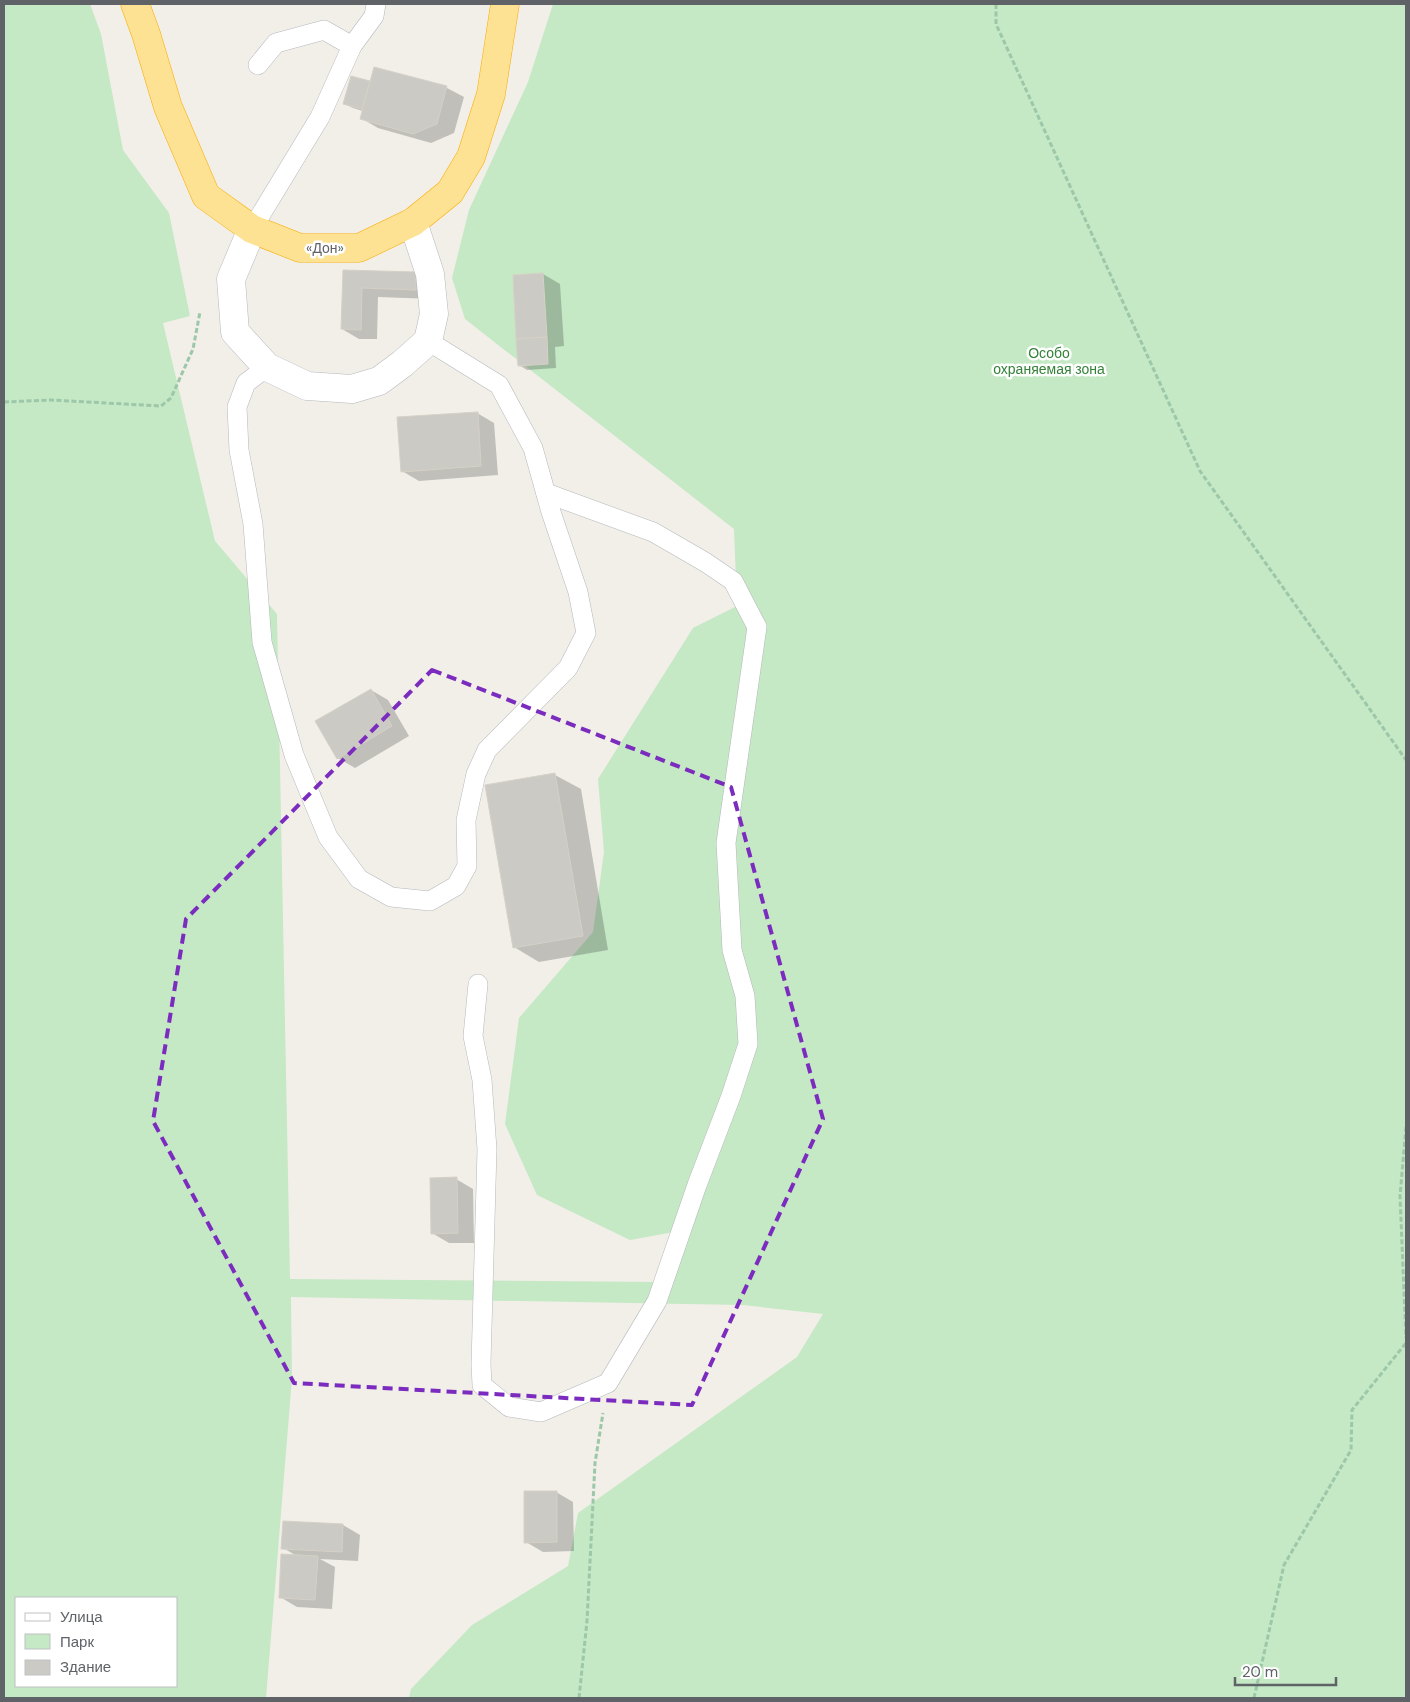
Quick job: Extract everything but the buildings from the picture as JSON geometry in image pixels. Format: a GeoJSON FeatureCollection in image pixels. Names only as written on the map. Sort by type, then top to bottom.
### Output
{"type":"FeatureCollection","features":[{"type":"Feature","properties":{"kind":"highway","name":"«Дон»"},"geometry":{"type":"LineString","coordinates":[[135,4],[168,107],[206,196],[252,229],[300,248],[359,248],[413,222],[450,192],[471,157],[491,94],[505,4]]}},
{"type":"Feature","properties":{"kind":"street"},"geometry":{"type":"LineString","coordinates":[[252,229],[231,279],[235,332],[267,367],[307,386],[352,389],[379,381],[428,341],[434,314],[430,274],[413,222]]}},
{"type":"Feature","properties":{"kind":"lane"},"geometry":{"type":"LineString","coordinates":[[252,229],[320,117],[352,46],[374,16],[376,4]]}},
{"type":"Feature","properties":{"kind":"lane"},"geometry":{"type":"LineString","coordinates":[[258,65],[276,42],[324,30],[352,46]]}},
{"type":"Feature","properties":{"kind":"lane"},"geometry":{"type":"LineString","coordinates":[[267,367],[246,383],[237,407],[239,450],[253,524],[262,642],[294,755],[328,837],[359,879],[391,897],[430,901],[456,886],[467,866],[466,820],[476,774],[487,750],[568,668],[586,633],[578,592],[533,448],[499,385],[428,341]]}},
{"type":"Feature","properties":{"kind":"lane"},"geometry":{"type":"LineString","coordinates":[[478,984],[473,1036],[482,1080],[487,1149],[482,1385],[509,1407],[541,1412],[608,1383],[657,1301],[748,1044],[744,996],[732,950],[726,844],[757,627],[733,581],[705,562],[653,532],[546,493]]}},
{"type":"Feature","properties":{"kind":"path"},"geometry":{"type":"LineString","coordinates":[[996,4],[996,24],[1200,470],[1406,760]]}},
{"type":"Feature","properties":{"kind":"path"},"geometry":{"type":"LineString","coordinates":[[4,402],[51,400],[161,406],[171,398],[193,350],[202,306]]}},
{"type":"Feature","properties":{"kind":"path"},"geometry":{"type":"LineString","coordinates":[[1406,1126],[1400,1196],[1406,1338]]}},
{"type":"Feature","properties":{"kind":"path"},"geometry":{"type":"LineString","coordinates":[[1254,1698],[1284,1565],[1351,1450],[1352,1410],[1406,1343]]}},
{"type":"Feature","properties":{"kind":"path"},"geometry":{"type":"LineString","coordinates":[[579,1698],[587,1621],[595,1463],[608,1383]]}},
{"type":"Feature","properties":{"kind":"highlighted area"},"geometry":{"type":"Polygon","coordinates":[[[432,670],[731,787],[823,1119],[692,1405],[294,1383],[153,1121],[186,919],[432,670]]]}},
{"type":"Feature","properties":{"kind":"green space","name":"Особо охраняемая зона"},"geometry":{"type":"Polygon","coordinates":[[[4,4],[90,4],[101,34],[123,150],[169,213],[190,316],[163,323],[215,541],[277,614],[290,1279],[658,1282],[674,1232],[630,1240],[537,1195],[505,1124],[519,1018],[593,932],[604,852],[598,779],[693,628],[737,606],[734,529],[465,319],[452,278],[469,210],[528,82],[553,4],[1406,4],[1406,1698],[409,1698],[411,1689],[472,1625],[568,1566],[578,1513],[797,1357],[823,1314],[743,1305],[291,1297],[292,1378],[266,1698],[4,1698],[4,4]]]}}]}
